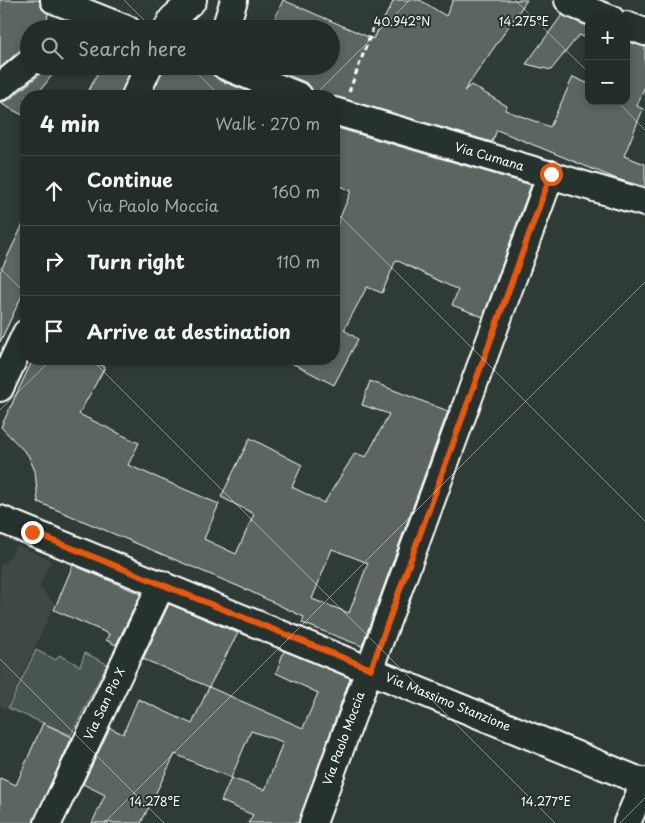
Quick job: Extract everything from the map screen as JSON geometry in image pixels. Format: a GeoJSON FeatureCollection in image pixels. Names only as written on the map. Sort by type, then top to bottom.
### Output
{"type":"FeatureCollection","features":[{"type":"Feature","properties":{"kind":"street"},"geometry":{"type":"LineString","coordinates":[[54,0],[84,20]]}},
{"type":"Feature","properties":{"kind":"street"},"geometry":{"type":"LineString","coordinates":[[172,20],[193,0]]}},
{"type":"Feature","properties":{"kind":"street"},"geometry":{"type":"LineString","coordinates":[[227,20],[234,0]]}},
{"type":"Feature","properties":{"kind":"street"},"geometry":{"type":"LineString","coordinates":[[568,0],[572,4],[601,15]]}},
{"type":"Feature","properties":{"kind":"street"},"geometry":{"type":"LineString","coordinates":[[630,26],[645,32]]}},
{"type":"Feature","properties":{"kind":"street"},"geometry":{"type":"LineString","coordinates":[[0,87],[20,70]]}},
{"type":"Feature","properties":{"kind":"street"},"geometry":{"type":"LineString","coordinates":[[138,90],[145,75]]}},
{"type":"Feature","properties":{"kind":"street"},"geometry":{"type":"LineString","coordinates":[[250,75],[285,90]]}},
{"type":"Feature","properties":{"kind":"street","name":"Via Cumana"},"geometry":{"type":"LineString","coordinates":[[340,113],[645,203]]}},
{"type":"Feature","properties":{"kind":"street","name":"Via Paolo Moccia"},"geometry":{"type":"LineString","coordinates":[[312,823],[371,669],[551,174]]}},
{"type":"Feature","properties":{"kind":"street"},"geometry":{"type":"LineString","coordinates":[[0,388],[20,346]]}},
{"type":"Feature","properties":{"kind":"street","name":"Via Massimo Stanzione"},"geometry":{"type":"LineString","coordinates":[[0,519],[645,782]]}},
{"type":"Feature","properties":{"kind":"street","name":"Via San Pio X"},"geometry":{"type":"LineString","coordinates":[[48,823],[162,584]]}},
{"type":"Feature","properties":{"kind":"street"},"geometry":{"type":"LineString","coordinates":[[628,823],[645,782]]}},
{"type":"Feature","properties":{"kind":"path"},"geometry":{"type":"LineString","coordinates":[[340,105],[376,20]]}},
{"type":"Feature","properties":{"kind":"shaded area"},"geometry":{"type":"Polygon","coordinates":[[[17,545],[51,560],[39,587],[55,604],[6,709],[0,706],[0,565],[6,562],[17,545]]]}},
{"type":"Feature","properties":{"kind":"shaded area"},"geometry":{"type":"Polygon","coordinates":[[[36,650],[56,660],[59,655],[80,666],[85,653],[107,664],[71,735],[8,708],[36,650]]]}},
{"type":"Feature","properties":{"kind":"building"},"geometry":{"type":"Polygon","coordinates":[[[0,0],[39,0],[42,9],[48,13],[47,20],[20,20],[20,51],[0,68],[0,0]]]}},
{"type":"Feature","properties":{"kind":"building"},"geometry":{"type":"Polygon","coordinates":[[[283,0],[329,20],[274,20],[283,0]]]}},
{"type":"Feature","properties":{"kind":"building"},"geometry":{"type":"Polygon","coordinates":[[[394,0],[420,0],[446,16],[453,0],[527,0],[464,91],[471,85],[507,106],[505,110],[550,127],[573,77],[585,82],[585,105],[630,105],[630,42],[645,47],[645,86],[637,106],[643,109],[624,156],[645,164],[645,187],[617,179],[497,130],[492,142],[340,98],[340,90],[312,90],[305,82],[288,75],[340,75],[340,25],[373,39],[394,0]]]}},
{"type":"Feature","properties":{"kind":"building"},"geometry":{"type":"Polygon","coordinates":[[[562,15],[585,25],[585,37],[579,35],[551,70],[526,64],[562,15]]]}},
{"type":"Feature","properties":{"kind":"building"},"geometry":{"type":"Polygon","coordinates":[[[39,75],[52,75],[41,90],[21,90],[39,75]]]}},
{"type":"Feature","properties":{"kind":"building"},"geometry":{"type":"Polygon","coordinates":[[[96,75],[128,75],[122,90],[89,90],[96,75]]]}},
{"type":"Feature","properties":{"kind":"building"},"geometry":{"type":"Polygon","coordinates":[[[160,75],[213,75],[219,80],[245,90],[154,90],[160,75]]]}},
{"type":"Feature","properties":{"kind":"building"},"geometry":{"type":"Polygon","coordinates":[[[20,91],[20,114],[0,103],[10,99],[20,91]]]}},
{"type":"Feature","properties":{"kind":"building"},"geometry":{"type":"Polygon","coordinates":[[[340,129],[531,185],[483,317],[452,305],[458,290],[396,260],[382,293],[367,287],[344,330],[358,339],[334,385],[296,365],[340,365],[340,218],[351,191],[340,186],[340,129]]]}},
{"type":"Feature","properties":{"kind":"building"},"geometry":{"type":"Polygon","coordinates":[[[20,230],[20,300],[0,342],[0,272],[20,230]]]}},
{"type":"Feature","properties":{"kind":"building"},"geometry":{"type":"Polygon","coordinates":[[[30,365],[101,365],[105,367],[79,414],[139,443],[128,465],[219,504],[204,539],[236,554],[254,514],[221,497],[250,438],[302,465],[292,487],[324,503],[355,453],[366,457],[389,414],[362,405],[370,381],[448,411],[362,646],[302,623],[304,617],[247,590],[38,502],[35,471],[28,455],[1,427],[30,365]],[[332,549],[312,599],[349,613],[368,563],[332,549]]]}},
{"type":"Feature","properties":{"kind":"building"},"geometry":{"type":"Polygon","coordinates":[[[73,565],[141,594],[116,645],[106,640],[109,634],[54,610],[73,565]]]}},
{"type":"Feature","properties":{"kind":"building"},"geometry":{"type":"Polygon","coordinates":[[[169,604],[238,633],[209,687],[143,659],[169,604]]]}},
{"type":"Feature","properties":{"kind":"building"},"geometry":{"type":"Polygon","coordinates":[[[284,651],[350,678],[298,823],[248,823],[253,815],[221,801],[231,778],[175,754],[141,823],[92,823],[105,795],[83,784],[110,728],[123,734],[138,699],[192,724],[209,687],[303,728],[318,693],[276,673],[284,651]],[[251,731],[231,778],[265,790],[283,742],[251,731]]]}},
{"type":"Feature","properties":{"kind":"building"},"geometry":{"type":"Polygon","coordinates":[[[43,723],[72,737],[33,823],[0,823],[0,778],[16,785],[43,723]]]}},
{"type":"Feature","properties":{"kind":"route"},"geometry":{"type":"LineString","coordinates":[[32,532],[371,669],[551,174]]}}]}
